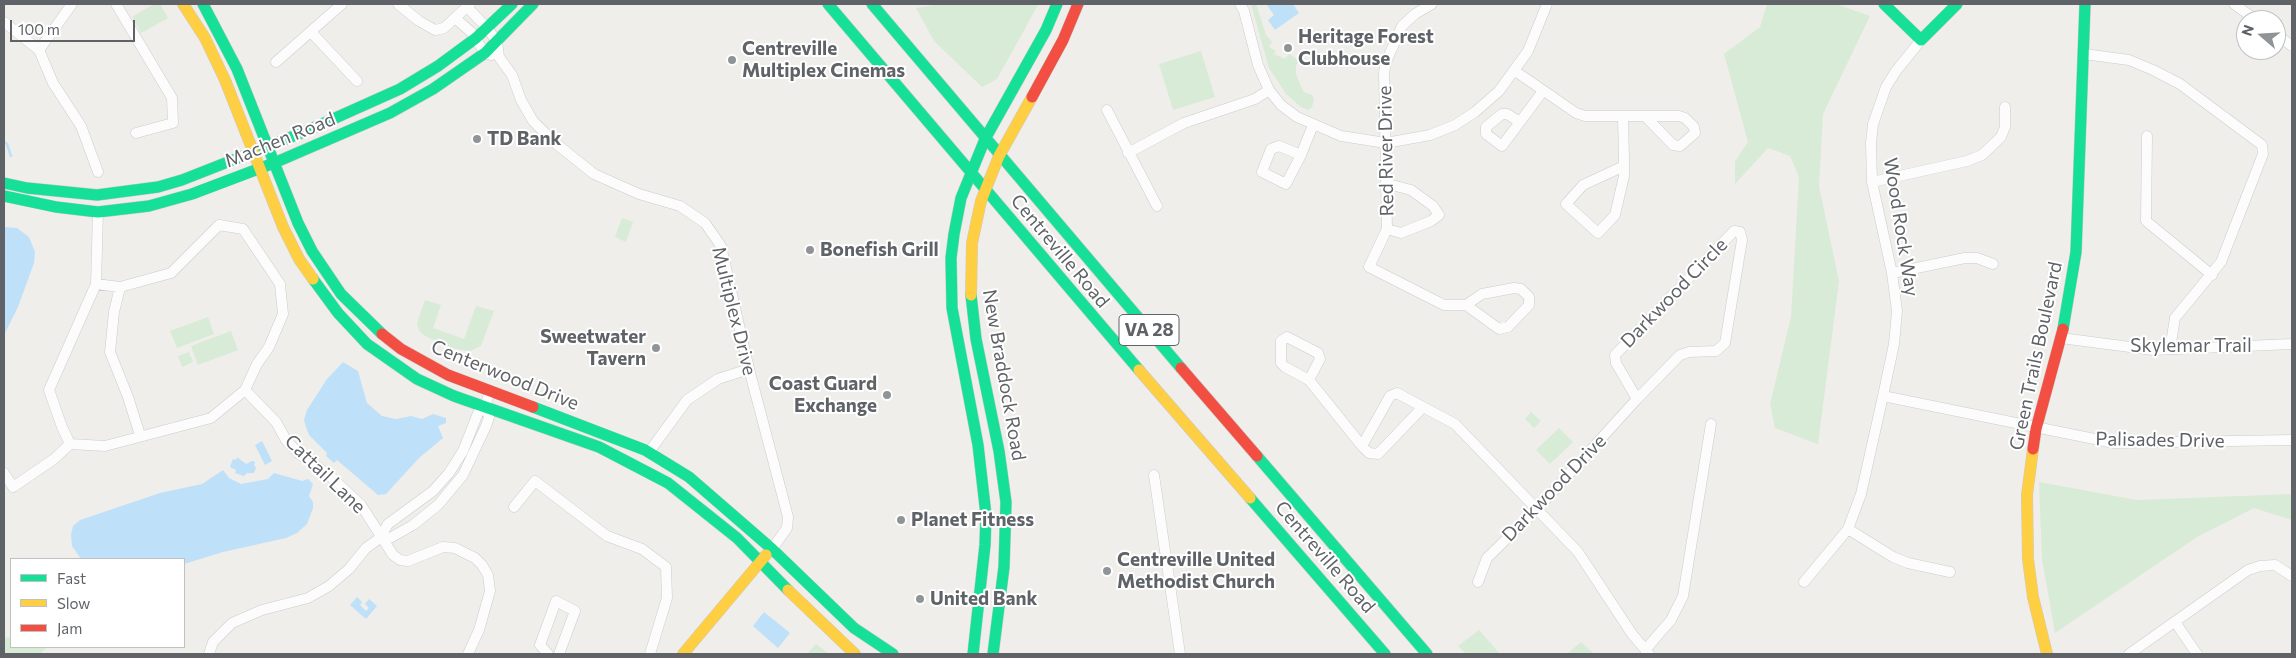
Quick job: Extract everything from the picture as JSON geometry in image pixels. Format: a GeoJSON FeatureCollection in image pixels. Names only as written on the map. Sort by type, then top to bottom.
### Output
{"type":"FeatureCollection","features":[{"type":"Feature","properties":{"kind":"main road","name":"Centerwood Drive"},"geometry":{"type":"LineString","coordinates":[[183,4],[205,38],[239,114],[283,227],[299,260],[338,313],[367,344],[417,379],[485,407],[599,447],[668,483],[737,538],[830,633],[855,654]]}},
{"type":"Feature","properties":{"kind":"main road","name":"Centerwood Drive"},"geometry":{"type":"LineString","coordinates":[[204,4],[237,69],[267,147],[312,251],[341,294],[366,320],[401,349],[448,375],[601,431],[649,452],[689,477],[772,549],[854,628],[893,654]]}},
{"type":"Feature","properties":{"kind":"main road","name":"Machen Road"},"geometry":{"type":"LineString","coordinates":[[4,182],[62,193],[97,195],[119,193],[182,180],[363,107],[400,89],[438,66],[488,29],[512,4]]}},
{"type":"Feature","properties":{"kind":"main road","name":"Machen Road"},"geometry":{"type":"LineString","coordinates":[[4,196],[56,207],[98,212],[149,206],[176,199],[274,163],[390,113],[455,76],[485,54],[534,4]]}},
{"type":"Feature","properties":{"kind":"main road","name":"Centreville Road"},"geometry":{"type":"LineString","coordinates":[[828,4],[971,171],[1064,284],[1386,654]]}},
{"type":"Feature","properties":{"kind":"main road","name":"Centreville Road"},"geometry":{"type":"LineString","coordinates":[[872,4],[984,139],[1427,654]]}},
{"type":"Feature","properties":{"kind":"main road","name":"New Braddock Road"},"geometry":{"type":"LineString","coordinates":[[973,654],[985,544],[984,485],[954,317],[951,286],[954,234],[961,198],[984,139],[1046,30],[1057,4]]}},
{"type":"Feature","properties":{"kind":"main road","name":"New Braddock Road"},"geometry":{"type":"LineString","coordinates":[[993,654],[1005,558],[1006,502],[1000,451],[976,340],[970,285],[975,226],[986,189],[999,156],[1063,40],[1078,4]]}},
{"type":"Feature","properties":{"kind":"main road"},"geometry":{"type":"LineString","coordinates":[[1884,4],[1921,40]]}},
{"type":"Feature","properties":{"kind":"main road","name":"Wood Rock Way"},"geometry":{"type":"LineString","coordinates":[[1921,40],[1957,4]]}},
{"type":"Feature","properties":{"kind":"main road","name":"Green Trails Boulevard"},"geometry":{"type":"LineString","coordinates":[[2047,654],[2033,597],[2027,542],[2027,495],[2036,429],[2061,338],[2076,252],[2085,4]]}},
{"type":"Feature","properties":{"kind":"main road"},"geometry":{"type":"LineString","coordinates":[[683,654],[772,549]]}},
{"type":"Feature","properties":{"kind":"main road"},"geometry":{"type":"LineString","coordinates":[[965,654],[977,622]]}},
{"type":"Feature","properties":{"kind":"street"},"geometry":{"type":"LineString","coordinates":[[39,50],[72,4]]}},
{"type":"Feature","properties":{"kind":"street"},"geometry":{"type":"LineString","coordinates":[[116,4],[172,98],[173,123],[136,133]]}},
{"type":"Feature","properties":{"kind":"street"},"geometry":{"type":"LineString","coordinates":[[276,62],[342,4]]}},
{"type":"Feature","properties":{"kind":"street"},"geometry":{"type":"LineString","coordinates":[[398,4],[419,21],[435,30],[444,28],[455,18],[469,6],[497,42],[499,57],[485,54],[476,38],[455,18]]}},
{"type":"Feature","properties":{"kind":"street"},"geometry":{"type":"LineString","coordinates":[[1240,4],[1244,11],[1258,65],[1268,90],[1281,105],[1297,117],[1341,136],[1386,143],[1430,135],[1455,125],[1488,102],[1515,71],[1536,35],[1546,4]]}},
{"type":"Feature","properties":{"kind":"street","name":"Red River Drive"},"geometry":{"type":"LineString","coordinates":[[1432,4],[1415,14],[1402,26],[1386,62],[1387,230],[1369,267],[1444,305],[1466,305]]}},
{"type":"Feature","properties":{"kind":"street"},"geometry":{"type":"LineString","coordinates":[[4,22],[39,50],[53,83],[81,126],[98,172]]}},
{"type":"Feature","properties":{"kind":"street"},"geometry":{"type":"LineString","coordinates":[[310,32],[358,81]]}},
{"type":"Feature","properties":{"kind":"street","name":"Wood Rock Way"},"geometry":{"type":"LineString","coordinates":[[1804,582],[1848,530],[1861,494],[1883,396],[1896,326],[1896,296],[1872,182],[1871,143],[1879,105],[1896,71],[1921,40]]}},
{"type":"Feature","properties":{"kind":"street"},"geometry":{"type":"LineString","coordinates":[[2084,54],[2129,60],[2153,70],[2180,84],[2262,145],[2263,154],[2221,262],[2175,318],[2170,349]]}},
{"type":"Feature","properties":{"kind":"street","name":"Multiplex Drive"},"geometry":{"type":"LineString","coordinates":[[499,57],[512,75],[521,100],[533,121],[554,142],[594,174],[639,194],[680,206],[705,223],[721,246],[749,369],[788,517],[787,528],[772,549]]}},
{"type":"Feature","properties":{"kind":"street"},"geometry":{"type":"LineString","coordinates":[[1515,71],[1576,113],[1585,116],[1645,116],[1686,118],[1694,127],[1695,133],[1680,146],[1673,145],[1645,116]]}},
{"type":"Feature","properties":{"kind":"street"},"geometry":{"type":"LineString","coordinates":[[1128,153],[1184,122],[1255,99],[1268,90]]}},
{"type":"Feature","properties":{"kind":"street"},"geometry":{"type":"LineString","coordinates":[[1520,122],[1543,91]]}},
{"type":"Feature","properties":{"kind":"street"},"geometry":{"type":"LineString","coordinates":[[1872,182],[1967,161],[1982,155],[2001,137],[2005,128],[2005,107]]}},
{"type":"Feature","properties":{"kind":"street"},"geometry":{"type":"LineString","coordinates":[[1107,110],[1157,206]]}},
{"type":"Feature","properties":{"kind":"street"},"geometry":{"type":"LineString","coordinates":[[1623,117],[1624,166],[1624,176],[1615,215],[1598,233],[1566,204],[1583,185],[1624,166]]}},
{"type":"Feature","properties":{"kind":"street"},"geometry":{"type":"LineString","coordinates":[[1301,154],[1313,125]]}},
{"type":"Feature","properties":{"kind":"street"},"geometry":{"type":"LineString","coordinates":[[2146,136],[2146,222],[2212,275]]}},
{"type":"Feature","properties":{"kind":"street"},"geometry":{"type":"LineString","coordinates":[[1387,230],[1401,233],[1431,221],[1439,215],[1433,206],[1411,190],[1388,184]]}},
{"type":"Feature","properties":{"kind":"street"},"geometry":{"type":"LineString","coordinates":[[70,444],[49,390],[96,284],[98,212]]}},
{"type":"Feature","properties":{"kind":"street"},"geometry":{"type":"LineString","coordinates":[[4,473],[13,487],[54,459],[70,444],[105,446],[140,435],[210,418],[246,390],[257,364],[269,347],[283,314],[280,284],[243,229],[219,225],[171,273],[120,287],[96,284]]}},
{"type":"Feature","properties":{"kind":"street","name":"Darkwood Circle"},"geometry":{"type":"LineString","coordinates":[[1734,231],[1740,232],[1742,240],[1725,343],[1716,351],[1689,352],[1680,356],[1637,399],[1616,363],[1615,356],[1734,231]]}},
{"type":"Feature","properties":{"kind":"street"},"geometry":{"type":"LineString","coordinates":[[1892,273],[1965,258],[1977,258],[1993,264]]}},
{"type":"Feature","properties":{"kind":"street"},"geometry":{"type":"LineString","coordinates":[[120,287],[114,312],[110,352],[128,397],[140,435]]}},
{"type":"Feature","properties":{"kind":"street"},"geometry":{"type":"LineString","coordinates":[[1514,288],[1521,290],[1528,297],[1529,304],[1508,327],[1500,329],[1466,305],[1482,294],[1514,288]]}},
{"type":"Feature","properties":{"kind":"street"},"geometry":{"type":"LineString","coordinates":[[1309,380],[1320,359],[1318,354],[1287,337],[1281,341],[1281,363],[1285,368],[1309,380],[1362,446],[1370,453],[1378,454],[1423,407]]}},
{"type":"Feature","properties":{"kind":"street","name":"Skylemar Trail"},"geometry":{"type":"LineString","coordinates":[[2061,338],[2127,348],[2170,349],[2292,344]]}},
{"type":"Feature","properties":{"kind":"street"},"geometry":{"type":"LineString","coordinates":[[649,452],[687,400],[718,379],[749,369]]}},
{"type":"Feature","properties":{"kind":"street","name":"Cattail Lane"},"geometry":{"type":"LineString","coordinates":[[246,390],[276,422],[286,440],[298,453],[336,481],[361,505],[380,538],[393,555],[400,560],[408,561],[444,547],[455,548],[475,558],[482,565],[488,575],[490,591],[479,630],[468,654]]}},
{"type":"Feature","properties":{"kind":"street"},"geometry":{"type":"LineString","coordinates":[[208,654],[213,642],[232,623],[262,610],[308,598],[329,586],[349,569],[366,548],[380,538],[388,524],[433,491],[449,473],[463,451],[478,413],[485,407],[490,391]]}},
{"type":"Feature","properties":{"kind":"street"},"geometry":{"type":"LineString","coordinates":[[1362,446],[1390,396],[1396,393],[1455,424],[1538,508],[1578,552],[1632,634],[1647,652],[1671,620],[1683,596],[1711,424]]}},
{"type":"Feature","properties":{"kind":"street","name":"Palisades Drive"},"geometry":{"type":"LineString","coordinates":[[1883,396],[2036,429],[2114,443],[2292,440]]}},
{"type":"Feature","properties":{"kind":"street","name":"Darkwood Drive"},"geometry":{"type":"LineString","coordinates":[[1478,582],[1487,558],[1538,508],[1637,399]]}},
{"type":"Feature","properties":{"kind":"street"},"geometry":{"type":"LineString","coordinates":[[380,538],[390,538],[413,524],[438,505],[463,475],[489,417],[485,407]]}},
{"type":"Feature","properties":{"kind":"street"},"geometry":{"type":"LineString","coordinates":[[1154,475],[1180,654]]}},
{"type":"Feature","properties":{"kind":"street"},"geometry":{"type":"LineString","coordinates":[[514,507],[535,481],[607,536],[642,549],[666,567],[667,598],[651,654]]}},
{"type":"Feature","properties":{"kind":"street"},"geometry":{"type":"LineString","coordinates":[[1848,530],[1894,557],[1950,572]]}},
{"type":"Feature","properties":{"kind":"street"},"geometry":{"type":"LineString","coordinates":[[2129,654],[2241,574],[2254,568],[2275,565],[2292,576]]}},
{"type":"Feature","properties":{"kind":"street"},"geometry":{"type":"LineString","coordinates":[[548,654],[540,645],[556,601],[575,611],[559,654]]}},
{"type":"Feature","properties":{"kind":"street"},"geometry":{"type":"LineString","coordinates":[[2174,622],[2197,654]]}},
{"type":"Feature","properties":{"kind":"green space"},"geometry":{"type":"Polygon","coordinates":[[[154,4],[160,4],[168,18],[141,33],[132,17],[154,4]]]}},
{"type":"Feature","properties":{"kind":"green space"},"geometry":{"type":"Polygon","coordinates":[[[941,4],[1038,5],[997,79],[982,87],[934,41],[916,8],[941,4]]]}},
{"type":"Feature","properties":{"kind":"green space"},"geometry":{"type":"Polygon","coordinates":[[[1251,4],[1256,4],[1266,35],[1272,42],[1269,47],[1276,51],[1274,54],[1285,59],[1289,54],[1300,61],[1296,65],[1296,74],[1304,92],[1312,95],[1314,100],[1312,107],[1308,110],[1301,107],[1286,94],[1269,68],[1251,4]]]}},
{"type":"Feature","properties":{"kind":"green space"},"geometry":{"type":"Polygon","coordinates":[[[1767,4],[1836,4],[1870,16],[1823,114],[1819,186],[1839,281],[1818,444],[1775,428],[1770,404],[1791,317],[1799,177],[1790,156],[1768,148],[1735,184],[1735,161],[1748,142],[1724,54],[1760,27],[1767,4]]]}},
{"type":"Feature","properties":{"kind":"green space"},"geometry":{"type":"Polygon","coordinates":[[[1201,51],[1215,97],[1173,110],[1159,64],[1201,51]]]}},
{"type":"Feature","properties":{"kind":"green space"},"geometry":{"type":"Polygon","coordinates":[[[622,218],[633,222],[626,242],[615,237],[622,218]]]}},
{"type":"Feature","properties":{"kind":"green space"},"geometry":{"type":"Polygon","coordinates":[[[425,300],[441,305],[433,328],[464,339],[476,306],[494,311],[481,346],[470,351],[455,349],[425,336],[419,331],[417,323],[425,300]]]}},
{"type":"Feature","properties":{"kind":"green space"},"geometry":{"type":"Polygon","coordinates":[[[208,317],[214,334],[177,348],[170,331],[208,317]]]}},
{"type":"Feature","properties":{"kind":"green space"},"geometry":{"type":"Polygon","coordinates":[[[231,331],[238,350],[198,365],[191,346],[231,331]]]}},
{"type":"Feature","properties":{"kind":"green space"},"geometry":{"type":"Polygon","coordinates":[[[189,352],[193,362],[182,367],[178,356],[189,352]]]}},
{"type":"Feature","properties":{"kind":"green space"},"geometry":{"type":"Polygon","coordinates":[[[1531,412],[1541,421],[1534,428],[1525,419],[1531,412]]]}},
{"type":"Feature","properties":{"kind":"green space"},"geometry":{"type":"Polygon","coordinates":[[[1559,428],[1573,442],[1550,464],[1536,450],[1559,428]]]}},
{"type":"Feature","properties":{"kind":"green space"},"geometry":{"type":"Polygon","coordinates":[[[2039,482],[2137,500],[2292,494],[2292,520],[2254,508],[2197,537],[2055,633],[2042,559],[2039,482]]]}},
{"type":"Feature","properties":{"kind":"green space"},"geometry":{"type":"Polygon","coordinates":[[[1479,630],[1500,654],[1466,654],[1458,646],[1479,630]]]}},
{"type":"Feature","properties":{"kind":"green space"},"geometry":{"type":"Polygon","coordinates":[[[10,637],[10,648],[46,648],[40,654],[4,654],[4,638],[10,637]]]}},
{"type":"Feature","properties":{"kind":"green space"},"geometry":{"type":"Polygon","coordinates":[[[1581,642],[1594,654],[1567,654],[1581,642]]]}},
{"type":"Feature","properties":{"kind":"green space"},"geometry":{"type":"Polygon","coordinates":[[[816,644],[829,654],[807,654],[816,644]]]}},
{"type":"Feature","properties":{"kind":"water"},"geometry":{"type":"Polygon","coordinates":[[[1266,4],[1293,4],[1299,13],[1275,30],[1268,20],[1274,15],[1266,4]]]}},
{"type":"Feature","properties":{"kind":"water"},"geometry":{"type":"Polygon","coordinates":[[[4,227],[17,228],[29,237],[35,252],[34,263],[18,307],[4,335],[4,227]]]}},
{"type":"Feature","properties":{"kind":"water"},"geometry":{"type":"Polygon","coordinates":[[[343,362],[358,371],[367,403],[382,416],[396,419],[411,416],[422,419],[433,414],[446,418],[446,423],[438,426],[443,438],[419,458],[386,494],[378,495],[337,460],[334,463],[309,435],[306,427],[304,420],[307,410],[327,379],[343,362]]]}},
{"type":"Feature","properties":{"kind":"water"},"geometry":{"type":"Polygon","coordinates":[[[262,441],[272,461],[265,465],[255,445],[262,441]]]}},
{"type":"Feature","properties":{"kind":"water"},"geometry":{"type":"Polygon","coordinates":[[[237,457],[246,464],[252,461],[255,462],[254,473],[247,473],[244,476],[235,473],[236,470],[230,467],[233,459],[236,460],[237,457]]]}},
{"type":"Feature","properties":{"kind":"water"},"geometry":{"type":"Polygon","coordinates":[[[223,470],[229,478],[241,484],[268,479],[274,473],[302,481],[308,479],[313,484],[309,496],[313,502],[313,508],[307,524],[297,533],[286,538],[223,552],[185,564],[185,558],[80,558],[72,546],[71,535],[73,526],[80,520],[160,493],[202,484],[223,470]]]}},
{"type":"Feature","properties":{"kind":"water"},"geometry":{"type":"Polygon","coordinates":[[[357,597],[362,602],[360,605],[366,611],[369,608],[365,604],[369,599],[377,606],[366,619],[350,605],[357,597]]]}},
{"type":"Feature","properties":{"kind":"water"},"geometry":{"type":"Polygon","coordinates":[[[764,612],[790,633],[778,648],[753,626],[764,612]]]}},
{"type":"Feature","properties":{"kind":"waterway"},"geometry":{"type":"LineString","coordinates":[[4,142],[7,144],[11,156]]}},
{"type":"Feature","properties":{"kind":"traffic: fast"},"geometry":{"type":"LineString","coordinates":[[203,4],[237,69],[298,223],[312,251],[341,294],[382,334]]}},
{"type":"Feature","properties":{"kind":"traffic: fast"},"geometry":{"type":"LineString","coordinates":[[4,183],[27,188],[97,195],[158,187],[182,180],[304,132],[400,89],[438,66],[476,38],[512,4]]}},
{"type":"Feature","properties":{"kind":"traffic: fast"},"geometry":{"type":"LineString","coordinates":[[4,196],[56,207],[98,212],[149,206],[192,194],[274,163],[390,113],[433,89],[485,53],[533,4]]}},
{"type":"Feature","properties":{"kind":"traffic: fast"},"geometry":{"type":"LineString","coordinates":[[828,4],[1139,370]]}},
{"type":"Feature","properties":{"kind":"traffic: fast"},"geometry":{"type":"LineString","coordinates":[[872,4],[1181,368]]}},
{"type":"Feature","properties":{"kind":"traffic: fast"},"geometry":{"type":"LineString","coordinates":[[973,654],[985,545],[986,515],[978,445],[952,308],[951,258],[954,234],[961,198],[985,139],[1046,30],[1057,4]]}},
{"type":"Feature","properties":{"kind":"traffic: fast"},"geometry":{"type":"LineString","coordinates":[[1884,4],[1921,40],[1957,4]]}},
{"type":"Feature","properties":{"kind":"traffic: fast"},"geometry":{"type":"LineString","coordinates":[[2063,329],[2076,252],[2085,4]]}},
{"type":"Feature","properties":{"kind":"traffic: fast"},"geometry":{"type":"LineString","coordinates":[[313,279],[338,313],[367,344],[417,379],[454,396],[599,447],[668,483],[737,538],[788,590]]}},
{"type":"Feature","properties":{"kind":"traffic: fast"},"geometry":{"type":"LineString","coordinates":[[971,295],[976,339],[999,451],[1006,502],[1004,567],[993,654]]}},
{"type":"Feature","properties":{"kind":"traffic: fast"},"geometry":{"type":"LineString","coordinates":[[533,407],[645,450],[689,477],[772,549],[854,628],[893,654]]}},
{"type":"Feature","properties":{"kind":"traffic: fast"},"geometry":{"type":"LineString","coordinates":[[1257,456],[1427,654]]}},
{"type":"Feature","properties":{"kind":"traffic: fast"},"geometry":{"type":"LineString","coordinates":[[1250,498],[1385,654]]}},
{"type":"Feature","properties":{"kind":"traffic: slow"},"geometry":{"type":"LineString","coordinates":[[183,4],[205,38],[225,80],[283,227],[299,259],[313,279]]}},
{"type":"Feature","properties":{"kind":"traffic: slow"},"geometry":{"type":"LineString","coordinates":[[971,295],[972,243],[981,201],[999,156],[1032,97]]}},
{"type":"Feature","properties":{"kind":"traffic: slow"},"geometry":{"type":"LineString","coordinates":[[1139,370],[1250,498]]}},
{"type":"Feature","properties":{"kind":"traffic: slow"},"geometry":{"type":"LineString","coordinates":[[2033,449],[2027,495],[2028,559],[2033,597],[2047,654]]}},
{"type":"Feature","properties":{"kind":"traffic: slow"},"geometry":{"type":"LineString","coordinates":[[683,654],[766,555]]}},
{"type":"Feature","properties":{"kind":"traffic: slow"},"geometry":{"type":"LineString","coordinates":[[788,590],[855,654]]}},
{"type":"Feature","properties":{"kind":"traffic: jam"},"geometry":{"type":"LineString","coordinates":[[1032,97],[1063,40],[1078,4]]}},
{"type":"Feature","properties":{"kind":"traffic: jam"},"geometry":{"type":"LineString","coordinates":[[2033,449],[2036,429],[2063,329]]}},
{"type":"Feature","properties":{"kind":"traffic: jam"},"geometry":{"type":"LineString","coordinates":[[382,334],[401,349],[448,375],[533,407]]}},
{"type":"Feature","properties":{"kind":"traffic: jam"},"geometry":{"type":"LineString","coordinates":[[1181,368],[1257,456]]}},
{"type":"Feature","properties":{"kind":"place","name":"Heritage Forest Clubhouse"},"geometry":{"type":"Point","coordinates":[1288,48]}},
{"type":"Feature","properties":{"kind":"place","name":"Centreville Multiplex Cinemas"},"geometry":{"type":"Point","coordinates":[732,60]}},
{"type":"Feature","properties":{"kind":"place","name":"TD Bank"},"geometry":{"type":"Point","coordinates":[477,139]}},
{"type":"Feature","properties":{"kind":"place","name":"Bonefish Grill"},"geometry":{"type":"Point","coordinates":[810,250]}},
{"type":"Feature","properties":{"kind":"place","name":"Sweetwater Tavern"},"geometry":{"type":"Point","coordinates":[656,348]}},
{"type":"Feature","properties":{"kind":"place","name":"Coast Guard Exchange"},"geometry":{"type":"Point","coordinates":[887,395]}},
{"type":"Feature","properties":{"kind":"place","name":"Planet Fitness"},"geometry":{"type":"Point","coordinates":[901,520]}},
{"type":"Feature","properties":{"kind":"place","name":"Centreville United Methodist Church"},"geometry":{"type":"Point","coordinates":[1107,571]}},
{"type":"Feature","properties":{"kind":"place","name":"United Bank"},"geometry":{"type":"Point","coordinates":[920,599]}}]}
